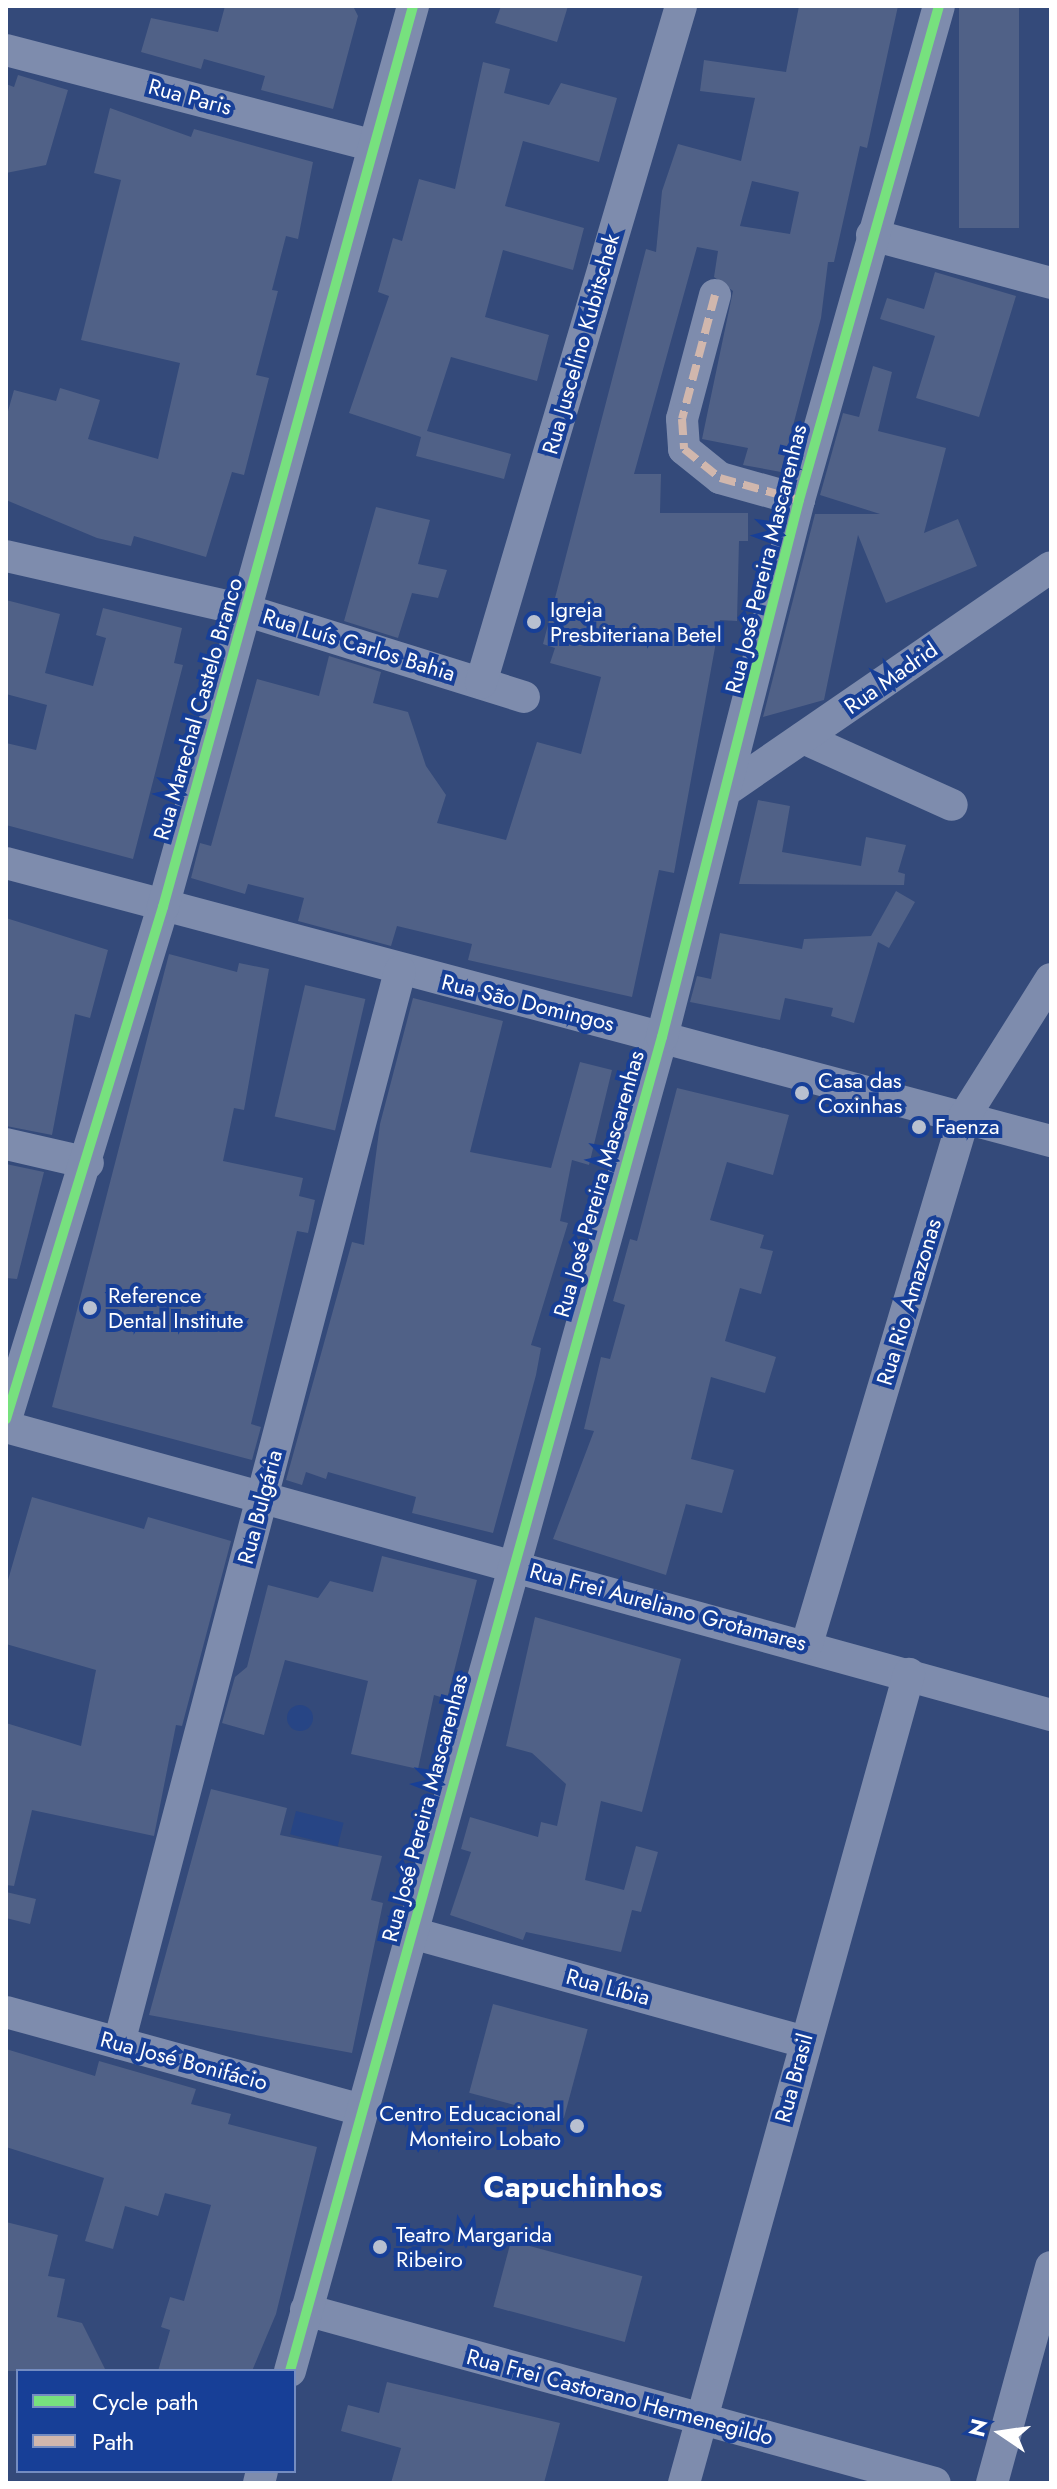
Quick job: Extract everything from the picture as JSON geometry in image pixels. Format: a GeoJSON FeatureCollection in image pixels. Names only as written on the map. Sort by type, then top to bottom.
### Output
{"type":"FeatureCollection","features":[{"type":"Feature","properties":{"kind":"street","name":"Rua Marechal Castelo Branco"},"geometry":{"type":"LineString","coordinates":[[6,1419],[88,1163],[163,907],[248,611],[413,6]]}},
{"type":"Feature","properties":{"kind":"street","name":"Rua Juscelino Kubitschek"},"geometry":{"type":"LineString","coordinates":[[481,683],[681,6]]}},
{"type":"Feature","properties":{"kind":"street","name":"Rua José Pereira Mascarenhas"},"geometry":{"type":"LineString","coordinates":[[291,2369],[512,1564],[731,787],[799,500],[939,6]]}},
{"type":"Feature","properties":{"kind":"street","name":"Rua Paris"},"geometry":{"type":"LineString","coordinates":[[6,50],[374,146]]}},
{"type":"Feature","properties":{"kind":"street"},"geometry":{"type":"LineString","coordinates":[[872,235],[1051,283]]}},
{"type":"Feature","properties":{"kind":"street"},"geometry":{"type":"LineString","coordinates":[[715,295],[682,419],[684,449],[720,478],[799,500]]}},
{"type":"Feature","properties":{"kind":"street","name":"Rua Luís Carlos Bahia"},"geometry":{"type":"LineString","coordinates":[[6,556],[248,611],[524,697]]}},
{"type":"Feature","properties":{"kind":"street","name":"Rua Madrid"},"geometry":{"type":"LineString","coordinates":[[731,787],[1051,567]]}},
{"type":"Feature","properties":{"kind":"street"},"geometry":{"type":"LineString","coordinates":[[803,738],[952,805]]}},
{"type":"Feature","properties":{"kind":"street","name":"Rua São Domingos"},"geometry":{"type":"LineString","coordinates":[[6,863],[400,971],[1051,1141]]}},
{"type":"Feature","properties":{"kind":"street","name":"Rua Bulgária"},"geometry":{"type":"LineString","coordinates":[[119,2043],[400,971]]}},
{"type":"Feature","properties":{"kind":"street","name":"Rua Rio Amazonas"},"geometry":{"type":"LineString","coordinates":[[807,1644],[964,1117],[1051,979]]}},
{"type":"Feature","properties":{"kind":"street"},"geometry":{"type":"LineString","coordinates":[[6,1144],[88,1163]]}},
{"type":"Feature","properties":{"kind":"street","name":"Rua Frei Aureliano Grotamares"},"geometry":{"type":"LineString","coordinates":[[6,1427],[807,1644],[1051,1715]]}},
{"type":"Feature","properties":{"kind":"street","name":"Rua Brasil"},"geometry":{"type":"LineString","coordinates":[[684,2483],[804,2042],[909,1674]]}},
{"type":"Feature","properties":{"kind":"street","name":"Rua Líbia"},"geometry":{"type":"LineString","coordinates":[[412,1933],[804,2042]]}},
{"type":"Feature","properties":{"kind":"street","name":"Rua José Bonifácio"},"geometry":{"type":"LineString","coordinates":[[6,2012],[362,2110]]}},
{"type":"Feature","properties":{"kind":"street"},"geometry":{"type":"LineString","coordinates":[[992,2483],[1051,2267]]}},
{"type":"Feature","properties":{"kind":"street","name":"Rua Frei Castorano Hermenegildo"},"geometry":{"type":"LineString","coordinates":[[306,2310],[935,2483]]}},
{"type":"Feature","properties":{"kind":"water"},"geometry":{"type":"Polygon","coordinates":[[[300,1705],[309,1709],[313,1718],[309,1727],[300,1731],[291,1727],[287,1718],[291,1709],[300,1705]]]}},
{"type":"Feature","properties":{"kind":"water"},"geometry":{"type":"Polygon","coordinates":[[[296,1811],[344,1823],[338,1846],[290,1834],[296,1811]]]}},
{"type":"Feature","properties":{"kind":"building"},"geometry":{"type":"Polygon","coordinates":[[[225,6],[353,6],[358,16],[333,109],[261,90],[265,76],[204,59],[201,69],[141,52],[151,18],[218,32],[225,6]]]}},
{"type":"Feature","properties":{"kind":"building"},"geometry":{"type":"Polygon","coordinates":[[[501,6],[568,6],[557,42],[495,23],[501,6]]]}},
{"type":"Feature","properties":{"kind":"building"},"geometry":{"type":"Polygon","coordinates":[[[799,6],[898,6],[867,148],[860,146],[834,262],[828,262],[821,318],[781,472],[743,465],[748,448],[702,439],[733,291],[714,277],[718,251],[697,247],[634,474],[661,474],[660,513],[748,513],[748,541],[739,541],[737,621],[720,620],[674,873],[659,870],[632,997],[468,960],[472,944],[397,926],[391,946],[298,921],[304,898],[248,884],[245,894],[191,878],[200,843],[211,846],[257,679],[319,696],[329,656],[381,672],[373,703],[408,712],[426,766],[446,795],[437,823],[506,840],[537,742],[581,754],[601,677],[550,663],[555,648],[543,644],[646,249],[656,252],[662,191],[678,144],[741,161],[755,98],[700,91],[704,60],[786,72],[799,6]],[[752,181],[740,226],[790,234],[799,192],[752,181]]]}},
{"type":"Feature","properties":{"kind":"building"},"geometry":{"type":"Polygon","coordinates":[[[959,6],[1019,6],[1019,228],[959,228],[959,6]]]}},
{"type":"Feature","properties":{"kind":"building"},"geometry":{"type":"Polygon","coordinates":[[[483,62],[510,69],[504,93],[549,105],[561,83],[617,98],[599,162],[523,141],[505,206],[584,228],[573,270],[503,250],[485,317],[549,335],[537,381],[451,357],[427,431],[511,454],[504,479],[416,456],[421,437],[349,413],[389,296],[378,292],[393,238],[402,241],[419,179],[455,189],[483,62]]]}},
{"type":"Feature","properties":{"kind":"building"},"geometry":{"type":"Polygon","coordinates":[[[18,75],[68,90],[46,165],[6,173],[6,84],[14,87],[18,75]]]}},
{"type":"Feature","properties":{"kind":"building"},"geometry":{"type":"Polygon","coordinates":[[[110,108],[191,137],[194,129],[313,162],[298,239],[286,236],[272,290],[278,291],[256,375],[269,378],[244,475],[232,472],[206,557],[134,536],[131,546],[97,538],[6,500],[6,418],[14,390],[56,401],[60,388],[100,400],[88,439],[158,459],[180,363],[81,340],[121,180],[94,173],[110,108]]]}},
{"type":"Feature","properties":{"kind":"building"},"geometry":{"type":"Polygon","coordinates":[[[935,272],[1016,296],[979,417],[916,398],[935,336],[880,319],[887,298],[924,309],[935,272]]]}},
{"type":"Feature","properties":{"kind":"building"},"geometry":{"type":"Polygon","coordinates":[[[873,366],[892,372],[878,431],[946,448],[924,533],[958,519],[977,566],[886,603],[858,535],[824,700],[763,717],[815,514],[880,514],[820,495],[843,413],[859,417],[873,366]]]}},
{"type":"Feature","properties":{"kind":"building"},"geometry":{"type":"Polygon","coordinates":[[[376,507],[430,520],[418,564],[447,570],[438,598],[412,593],[398,638],[344,621],[376,507]]]}},
{"type":"Feature","properties":{"kind":"building"},"geometry":{"type":"Polygon","coordinates":[[[6,600],[60,614],[45,673],[93,686],[106,638],[96,635],[103,608],[182,628],[174,663],[183,665],[133,859],[6,825],[6,743],[36,750],[47,705],[6,694],[6,600]]]}},
{"type":"Feature","properties":{"kind":"building"},"geometry":{"type":"Polygon","coordinates":[[[758,800],[790,806],[782,852],[861,866],[866,837],[906,845],[898,872],[905,874],[904,885],[739,884],[758,800]]]}},
{"type":"Feature","properties":{"kind":"building"},"geometry":{"type":"Polygon","coordinates":[[[896,891],[915,902],[889,948],[878,942],[854,1023],[831,1016],[833,1008],[785,998],[780,1020],[690,1002],[697,976],[711,979],[720,933],[802,949],[804,939],[871,936],[896,891]]]}},
{"type":"Feature","properties":{"kind":"building"},"geometry":{"type":"Polygon","coordinates":[[[6,918],[108,950],[90,1018],[75,1014],[52,1135],[6,1126],[6,918]]]}},
{"type":"Feature","properties":{"kind":"building"},"geometry":{"type":"Polygon","coordinates":[[[169,954],[237,972],[239,963],[269,969],[244,1110],[234,1108],[223,1161],[303,1178],[299,1196],[315,1200],[308,1233],[297,1231],[251,1424],[261,1427],[252,1460],[52,1407],[169,954]]]}},
{"type":"Feature","properties":{"kind":"building"},"geometry":{"type":"Polygon","coordinates":[[[305,985],[365,999],[335,1130],[275,1117],[305,985]]]}},
{"type":"Feature","properties":{"kind":"building"},"geometry":{"type":"Polygon","coordinates":[[[413,998],[503,1021],[470,1152],[551,1168],[580,1062],[612,1070],[589,1165],[572,1160],[560,1221],[568,1223],[531,1345],[541,1348],[536,1375],[493,1533],[412,1513],[416,1497],[328,1472],[326,1479],[306,1472],[302,1485],[286,1480],[352,1242],[364,1245],[380,1124],[413,998]]]}},
{"type":"Feature","properties":{"kind":"building"},"geometry":{"type":"Polygon","coordinates":[[[677,1088],[789,1115],[773,1175],[727,1162],[710,1220],[764,1235],[760,1248],[773,1251],[761,1294],[740,1288],[725,1341],[776,1357],[765,1393],[711,1377],[691,1459],[734,1470],[722,1513],[686,1504],[666,1575],[553,1539],[594,1431],[584,1429],[601,1357],[610,1359],[625,1305],[613,1301],[630,1239],[637,1241],[677,1088]]]}},
{"type":"Feature","properties":{"kind":"building"},"geometry":{"type":"Polygon","coordinates":[[[6,1164],[44,1172],[17,1279],[6,1278],[6,1164]]]}},
{"type":"Feature","properties":{"kind":"building"},"geometry":{"type":"Polygon","coordinates":[[[32,1497],[144,1529],[148,1517],[231,1541],[182,1726],[176,1725],[154,1836],[32,1810],[14,1886],[6,1885],[6,1723],[81,1746],[96,1670],[6,1644],[6,1587],[32,1497]]]}},
{"type":"Feature","properties":{"kind":"building"},"geometry":{"type":"Polygon","coordinates":[[[382,1556],[477,1580],[447,1699],[434,1695],[418,1769],[351,1754],[368,1681],[285,1660],[264,1735],[222,1723],[235,1677],[247,1667],[268,1585],[318,1598],[330,1581],[373,1592],[382,1556]]]}},
{"type":"Feature","properties":{"kind":"building"},"geometry":{"type":"Polygon","coordinates":[[[535,1617],[681,1659],[642,1812],[601,1801],[585,1880],[624,1890],[636,1846],[658,1852],[641,1912],[632,1910],[621,1952],[526,1932],[523,1940],[450,1915],[471,1852],[461,1849],[470,1817],[538,1837],[541,1822],[557,1826],[566,1784],[532,1753],[506,1746],[535,1617]]]}},
{"type":"Feature","properties":{"kind":"building"},"geometry":{"type":"Polygon","coordinates":[[[211,1789],[287,1808],[280,1835],[382,1856],[371,1900],[383,1903],[352,2053],[149,2015],[211,1789]]]}},
{"type":"Feature","properties":{"kind":"building"},"geometry":{"type":"Polygon","coordinates":[[[6,1892],[36,1899],[30,1924],[6,1918],[6,1892]]]}},
{"type":"Feature","properties":{"kind":"building"},"geometry":{"type":"Polygon","coordinates":[[[493,2004],[588,2029],[564,2118],[469,2093],[493,2004]]]}},
{"type":"Feature","properties":{"kind":"building"},"geometry":{"type":"Polygon","coordinates":[[[6,2049],[95,2076],[99,2061],[196,2089],[191,2104],[231,2114],[228,2124],[317,2147],[276,2314],[253,2369],[159,2369],[170,2330],[161,2327],[170,2297],[184,2301],[211,2205],[165,2193],[158,2216],[125,2206],[113,2249],[85,2241],[104,2178],[6,2147],[6,2049]]]}},
{"type":"Feature","properties":{"kind":"building"},"geometry":{"type":"Polygon","coordinates":[[[6,2222],[58,2235],[48,2276],[65,2279],[57,2317],[82,2323],[105,2369],[6,2371],[6,2222]]]}},
{"type":"Feature","properties":{"kind":"building"},"geometry":{"type":"Polygon","coordinates":[[[511,2241],[642,2276],[625,2342],[493,2307],[511,2241]]]}},
{"type":"Feature","properties":{"kind":"building"},"geometry":{"type":"Polygon","coordinates":[[[387,2382],[560,2423],[544,2483],[391,2483],[401,2448],[341,2431],[348,2405],[379,2413],[387,2382]]]}},
{"type":"Feature","properties":{"kind":"marked path"},"geometry":{"type":"LineString","coordinates":[[715,295],[682,419],[684,449],[720,478],[799,500]]}},
{"type":"Feature","properties":{"kind":"cycle path"},"geometry":{"type":"LineString","coordinates":[[6,1419],[163,907],[413,6]]}},
{"type":"Feature","properties":{"kind":"cycle path"},"geometry":{"type":"LineString","coordinates":[[291,2369],[662,1037],[799,500],[939,6]]}},
{"type":"Feature","properties":{"kind":"place","name":"Igreja Presbiteriana Betel"},"geometry":{"type":"Point","coordinates":[534,622]}},
{"type":"Feature","properties":{"kind":"place","name":"Casa das Coxinhas"},"geometry":{"type":"Point","coordinates":[802,1093]}},
{"type":"Feature","properties":{"kind":"place","name":"Faenza"},"geometry":{"type":"Point","coordinates":[919,1127]}},
{"type":"Feature","properties":{"kind":"place","name":"Reference Dental Institute"},"geometry":{"type":"Point","coordinates":[90,1308]}},
{"type":"Feature","properties":{"kind":"place","name":"Centro Educacional Monteiro Lobato"},"geometry":{"type":"Point","coordinates":[577,2126]}},
{"type":"Feature","properties":{"kind":"place","name":"Teatro Margarida Ribeiro"},"geometry":{"type":"Point","coordinates":[380,2247]}},
{"type":"Feature","properties":{"kind":"district","name":"Capuchinhos"},"geometry":{"type":"Point","coordinates":[573,2187]}}]}
